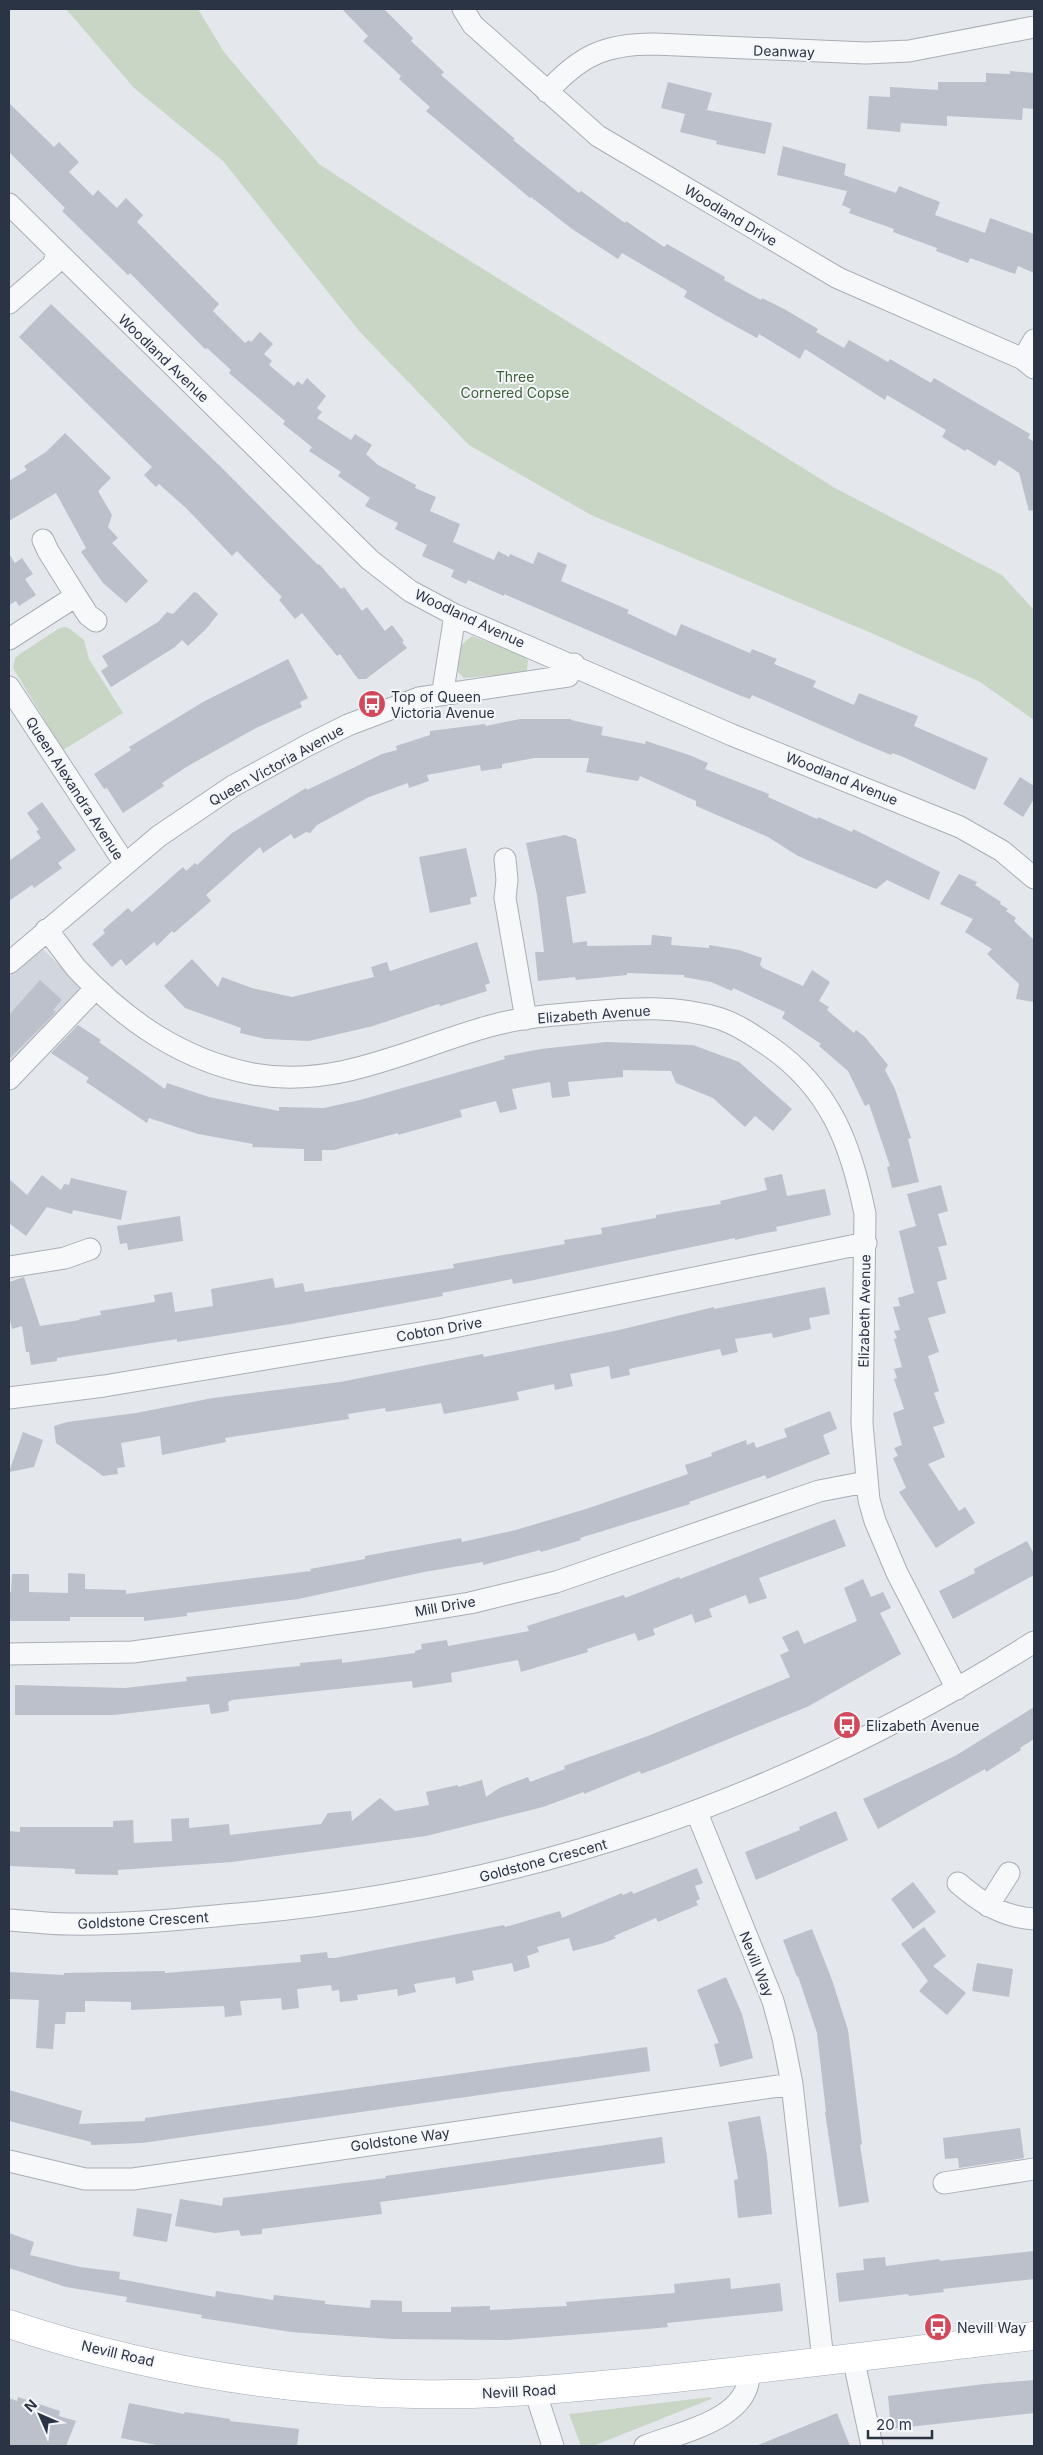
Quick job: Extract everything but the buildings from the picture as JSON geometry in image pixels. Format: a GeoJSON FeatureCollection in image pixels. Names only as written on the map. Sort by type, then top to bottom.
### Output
{"type":"FeatureCollection","features":[{"type":"Feature","properties":{"kind":"main road","name":"Nevill Road"},"geometry":{"type":"LineString","coordinates":[[9,2324],[134,2358],[194,2371],[268,2383],[413,2394],[535,2391],[749,2371],[823,2360],[1034,2336]]}},
{"type":"Feature","properties":{"kind":"street","name":"Woodland Drive"},"geometry":{"type":"LineString","coordinates":[[462,9],[473,25],[546,92],[598,136],[838,278],[1028,364]]}},
{"type":"Feature","properties":{"kind":"street","name":"Deanway"},"geometry":{"type":"LineString","coordinates":[[546,92],[570,68],[587,56],[623,45],[654,44],[821,52],[909,51],[1034,27]]}},
{"type":"Feature","properties":{"kind":"street","name":"Woodland Avenue"},"geometry":{"type":"LineString","coordinates":[[9,204],[57,254],[370,560],[410,591],[455,614],[574,664],[732,735],[960,827],[1002,851],[1034,878]]}},
{"type":"Feature","properties":{"kind":"street"},"geometry":{"type":"LineString","coordinates":[[9,302],[53,265],[57,254]]}},
{"type":"Feature","properties":{"kind":"street"},"geometry":{"type":"LineString","coordinates":[[1028,364],[1034,340]]}},
{"type":"Feature","properties":{"kind":"street"},"geometry":{"type":"LineString","coordinates":[[43,540],[48,552],[76,596],[88,614],[96,621]]}},
{"type":"Feature","properties":{"kind":"street"},"geometry":{"type":"LineString","coordinates":[[9,639],[76,596]]}},
{"type":"Feature","properties":{"kind":"street"},"geometry":{"type":"LineString","coordinates":[[445,694],[444,684],[455,614]]}},
{"type":"Feature","properties":{"kind":"street","name":"Queen Victoria Avenue"},"geometry":{"type":"LineString","coordinates":[[9,963],[124,864],[194,811],[246,778],[348,725],[406,702],[445,694],[568,676],[574,664]]}},
{"type":"Feature","properties":{"kind":"street","name":"Queen Alexandra Avenue"},"geometry":{"type":"LineString","coordinates":[[9,687],[124,864]]}},
{"type":"Feature","properties":{"kind":"street"},"geometry":{"type":"LineString","coordinates":[[505,859],[507,880],[505,898],[526,1019]]}},
{"type":"Feature","properties":{"kind":"street","name":"Elizabeth Avenue"},"geometry":{"type":"LineString","coordinates":[[46,930],[96,988],[111,1003],[145,1030],[185,1052],[231,1068],[279,1077],[330,1075],[405,1056],[491,1025],[526,1019],[640,1008],[673,1010],[724,1020],[756,1037],[794,1066],[817,1089],[829,1108],[859,1186],[865,1214],[862,1424],[866,1482],[875,1521],[923,1627],[957,1689]]}},
{"type":"Feature","properties":{"kind":"street"},"geometry":{"type":"LineString","coordinates":[[9,1079],[96,988]]}},
{"type":"Feature","properties":{"kind":"street","name":"Cobton Drive"},"geometry":{"type":"LineString","coordinates":[[9,1398],[104,1386],[444,1329],[866,1243]]}},
{"type":"Feature","properties":{"kind":"street"},"geometry":{"type":"LineString","coordinates":[[9,1267],[65,1258],[90,1249]]}},
{"type":"Feature","properties":{"kind":"street","name":"Mill Drive"},"geometry":{"type":"LineString","coordinates":[[9,1654],[133,1652],[470,1603],[556,1582],[819,1491],[866,1482]]}},
{"type":"Feature","properties":{"kind":"street","name":"Goldstone Crescent"},"geometry":{"type":"LineString","coordinates":[[9,1920],[68,1924],[128,1923],[296,1910],[406,1893],[470,1880],[616,1841],[696,1813],[781,1778],[860,1742],[957,1689],[1034,1642]]}},
{"type":"Feature","properties":{"kind":"street","name":"Nevill Way"},"geometry":{"type":"LineString","coordinates":[[696,1813],[773,2001],[784,2038],[792,2084],[823,2360]]}},
{"type":"Feature","properties":{"kind":"street"},"geometry":{"type":"LineString","coordinates":[[988,1906],[1010,1872]]}},
{"type":"Feature","properties":{"kind":"street"},"geometry":{"type":"LineString","coordinates":[[958,1883],[988,1906],[1008,1914],[1034,1919]]}},
{"type":"Feature","properties":{"kind":"street","name":"Goldstone Way"},"geometry":{"type":"LineString","coordinates":[[9,2161],[85,2179],[134,2179],[792,2084]]}},
{"type":"Feature","properties":{"kind":"street"},"geometry":{"type":"LineString","coordinates":[[944,2182],[1034,2169]]}},
{"type":"Feature","properties":{"kind":"street"},"geometry":{"type":"LineString","coordinates":[[853,2358],[872,2446]]}},
{"type":"Feature","properties":{"kind":"street"},"geometry":{"type":"LineString","coordinates":[[645,2446],[725,2415],[739,2402],[750,2384],[749,2371]]}},
{"type":"Feature","properties":{"kind":"street"},"geometry":{"type":"LineString","coordinates":[[535,2391],[553,2446]]}},
{"type":"Feature","properties":{"kind":"shaded area"},"geometry":{"type":"Polygon","coordinates":[[[39,946],[84,988],[9,1068],[9,971],[39,946]]]}},
{"type":"Feature","properties":{"kind":"green space","name":"Three Cornered Copse"},"geometry":{"type":"Polygon","coordinates":[[[66,9],[198,9],[224,52],[319,164],[406,221],[835,488],[1002,575],[1034,610],[1034,720],[980,682],[876,635],[591,515],[469,445],[360,332],[223,161],[134,88],[66,9]]]}},
{"type":"Feature","properties":{"kind":"green space"},"geometry":{"type":"Polygon","coordinates":[[[65,627],[84,640],[89,659],[123,713],[63,750],[13,668],[15,658],[20,654],[58,629],[65,627]]]}},
{"type":"Feature","properties":{"kind":"green space"},"geometry":{"type":"Polygon","coordinates":[[[472,636],[522,655],[528,660],[527,670],[523,673],[464,678],[456,670],[461,645],[472,636]]]}},
{"type":"Feature","properties":{"kind":"green space"},"geometry":{"type":"Polygon","coordinates":[[[711,2397],[711,2399],[593,2446],[581,2446],[569,2414],[711,2397]]]}},
{"type":"Feature","properties":{"kind":"place","name":"Top of Queen Victoria Avenue"},"geometry":{"type":"Point","coordinates":[372,704]}},
{"type":"Feature","properties":{"kind":"place","name":"Elizabeth Avenue"},"geometry":{"type":"Point","coordinates":[847,1725]}},
{"type":"Feature","properties":{"kind":"place","name":"Nevill Way"},"geometry":{"type":"Point","coordinates":[938,2327]}}]}
